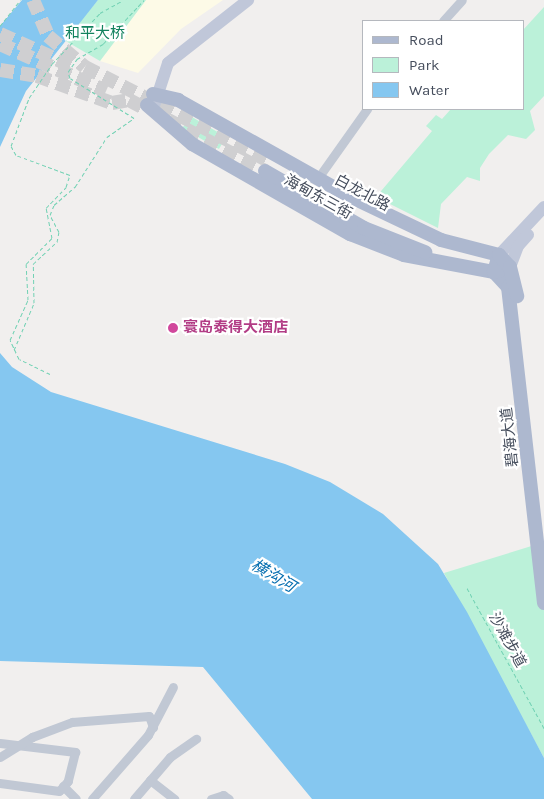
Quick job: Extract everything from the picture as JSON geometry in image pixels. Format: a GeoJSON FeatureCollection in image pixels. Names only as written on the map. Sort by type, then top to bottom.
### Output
{"type":"FeatureCollection","features":[{"type":"Feature","properties":{"kind":"main road"},"geometry":{"type":"LineString","coordinates":[[153,101],[162,61],[239,0]]}},
{"type":"Feature","properties":{"kind":"main road"},"geometry":{"type":"LineString","coordinates":[[153,101],[168,64],[248,0]]}},
{"type":"Feature","properties":{"kind":"main road","name":"海甸东三街"},"geometry":{"type":"LineString","coordinates":[[153,101],[178,100],[318,178],[441,240],[499,255]]}},
{"type":"Feature","properties":{"kind":"main road","name":"海甸东三街"},"geometry":{"type":"LineString","coordinates":[[153,101],[192,144],[339,228],[384,249],[428,261],[436,258],[494,272]]}},
{"type":"Feature","properties":{"kind":"main road","name":"白龙北路"},"geometry":{"type":"LineString","coordinates":[[436,258],[364,228],[268,166],[376,220],[433,242],[441,240]]}},
{"type":"Feature","properties":{"kind":"main road"},"geometry":{"type":"LineString","coordinates":[[494,272],[499,255],[544,206]]}},
{"type":"Feature","properties":{"kind":"main road"},"geometry":{"type":"LineString","coordinates":[[510,268],[518,246],[544,218]]}},
{"type":"Feature","properties":{"kind":"main road"},"geometry":{"type":"LineString","coordinates":[[499,255],[510,268]]}},
{"type":"Feature","properties":{"kind":"main road"},"geometry":{"type":"LineString","coordinates":[[494,272],[510,268]]}},
{"type":"Feature","properties":{"kind":"main road","name":"碧海大道"},"geometry":{"type":"LineString","coordinates":[[510,268],[516,286],[544,565]]}},
{"type":"Feature","properties":{"kind":"main road","name":"碧海大道"},"geometry":{"type":"LineString","coordinates":[[494,272],[508,287],[544,604]]}},
{"type":"Feature","properties":{"kind":"street"},"geometry":{"type":"LineString","coordinates":[[443,20],[462,0]]}},
{"type":"Feature","properties":{"kind":"street"},"geometry":{"type":"LineString","coordinates":[[318,178],[366,110]]}},
{"type":"Feature","properties":{"kind":"street"},"geometry":{"type":"LineString","coordinates":[[92,799],[153,727],[174,687]]}},
{"type":"Feature","properties":{"kind":"street"},"geometry":{"type":"LineString","coordinates":[[0,757],[18,745],[72,722],[149,716],[153,727]]}},
{"type":"Feature","properties":{"kind":"street"},"geometry":{"type":"LineString","coordinates":[[134,799],[170,757],[196,739]]}},
{"type":"Feature","properties":{"kind":"street"},"geometry":{"type":"LineString","coordinates":[[0,743],[75,752],[63,786],[59,791],[0,784]]}},
{"type":"Feature","properties":{"kind":"street"},"geometry":{"type":"LineString","coordinates":[[150,780],[174,799]]}},
{"type":"Feature","properties":{"kind":"street"},"geometry":{"type":"LineString","coordinates":[[63,786],[76,799]]}},
{"type":"Feature","properties":{"kind":"street"},"geometry":{"type":"LineString","coordinates":[[211,799],[223,795],[229,799]]}},
{"type":"Feature","properties":{"kind":"path"},"geometry":{"type":"LineString","coordinates":[[0,26],[20,0]]}},
{"type":"Feature","properties":{"kind":"path"},"geometry":{"type":"LineString","coordinates":[[50,374],[13,351],[10,340],[29,293],[26,264],[52,238],[46,208],[71,182],[66,171],[16,155],[11,146],[29,98],[52,64],[100,13],[123,0]]}},
{"type":"Feature","properties":{"kind":"path"},"geometry":{"type":"LineString","coordinates":[[13,351],[34,303],[33,264],[57,242],[59,232],[50,215],[54,205],[75,187],[108,137],[134,118],[70,78],[68,72],[77,59],[103,44],[144,0]]}},
{"type":"Feature","properties":{"kind":"path","name":"沙滩步道"},"geometry":{"type":"LineString","coordinates":[[467,588],[544,728]]}},
{"type":"Feature","properties":{"kind":"shaded area"},"geometry":{"type":"Polygon","coordinates":[[[146,0],[223,0],[181,29],[138,73],[100,61],[146,0]]]}},
{"type":"Feature","properties":{"kind":"green space","name":"和平大桥"},"geometry":{"type":"Polygon","coordinates":[[[98,0],[146,0],[100,61],[64,40],[98,0]]]}},
{"type":"Feature","properties":{"kind":"green space"},"geometry":{"type":"Polygon","coordinates":[[[544,7],[544,96],[530,111],[535,130],[526,139],[508,135],[489,154],[480,168],[480,181],[467,177],[441,204],[438,228],[376,197],[432,131],[426,126],[436,115],[442,119],[450,110],[524,110],[524,29],[544,7]]]}},
{"type":"Feature","properties":{"kind":"green space"},"geometry":{"type":"Polygon","coordinates":[[[192,117],[226,137],[219,149],[182,128],[192,117]]]}},
{"type":"Feature","properties":{"kind":"green space"},"geometry":{"type":"Polygon","coordinates":[[[538,544],[544,598],[544,758],[444,573],[538,544]]]}},
{"type":"Feature","properties":{"kind":"water"},"geometry":{"type":"Polygon","coordinates":[[[22,0],[98,0],[26,91],[0,147],[0,26],[22,0]]]}},
{"type":"Feature","properties":{"kind":"water","name":"横沟河"},"geometry":{"type":"Polygon","coordinates":[[[0,353],[12,367],[51,392],[285,464],[330,482],[383,514],[438,564],[467,612],[544,758],[544,799],[312,799],[203,667],[0,661],[0,353]]]}},
{"type":"Feature","properties":{"kind":"tunnel"},"geometry":{"type":"LineString","coordinates":[[33,0],[48,36],[85,67],[271,162]]}},
{"type":"Feature","properties":{"kind":"tunnel"},"geometry":{"type":"LineString","coordinates":[[0,34],[76,68]]}},
{"type":"Feature","properties":{"kind":"tunnel"},"geometry":{"type":"LineString","coordinates":[[0,44],[106,91]]}},
{"type":"Feature","properties":{"kind":"tunnel"},"geometry":{"type":"LineString","coordinates":[[0,70],[37,76],[112,103],[129,100],[144,108]]}},
{"type":"Feature","properties":{"kind":"tunnel"},"geometry":{"type":"LineString","coordinates":[[168,120],[265,171]]}},
{"type":"Feature","properties":{"kind":"place","name":"寰岛泰得大酒店"},"geometry":{"type":"Point","coordinates":[173,328]}}]}
